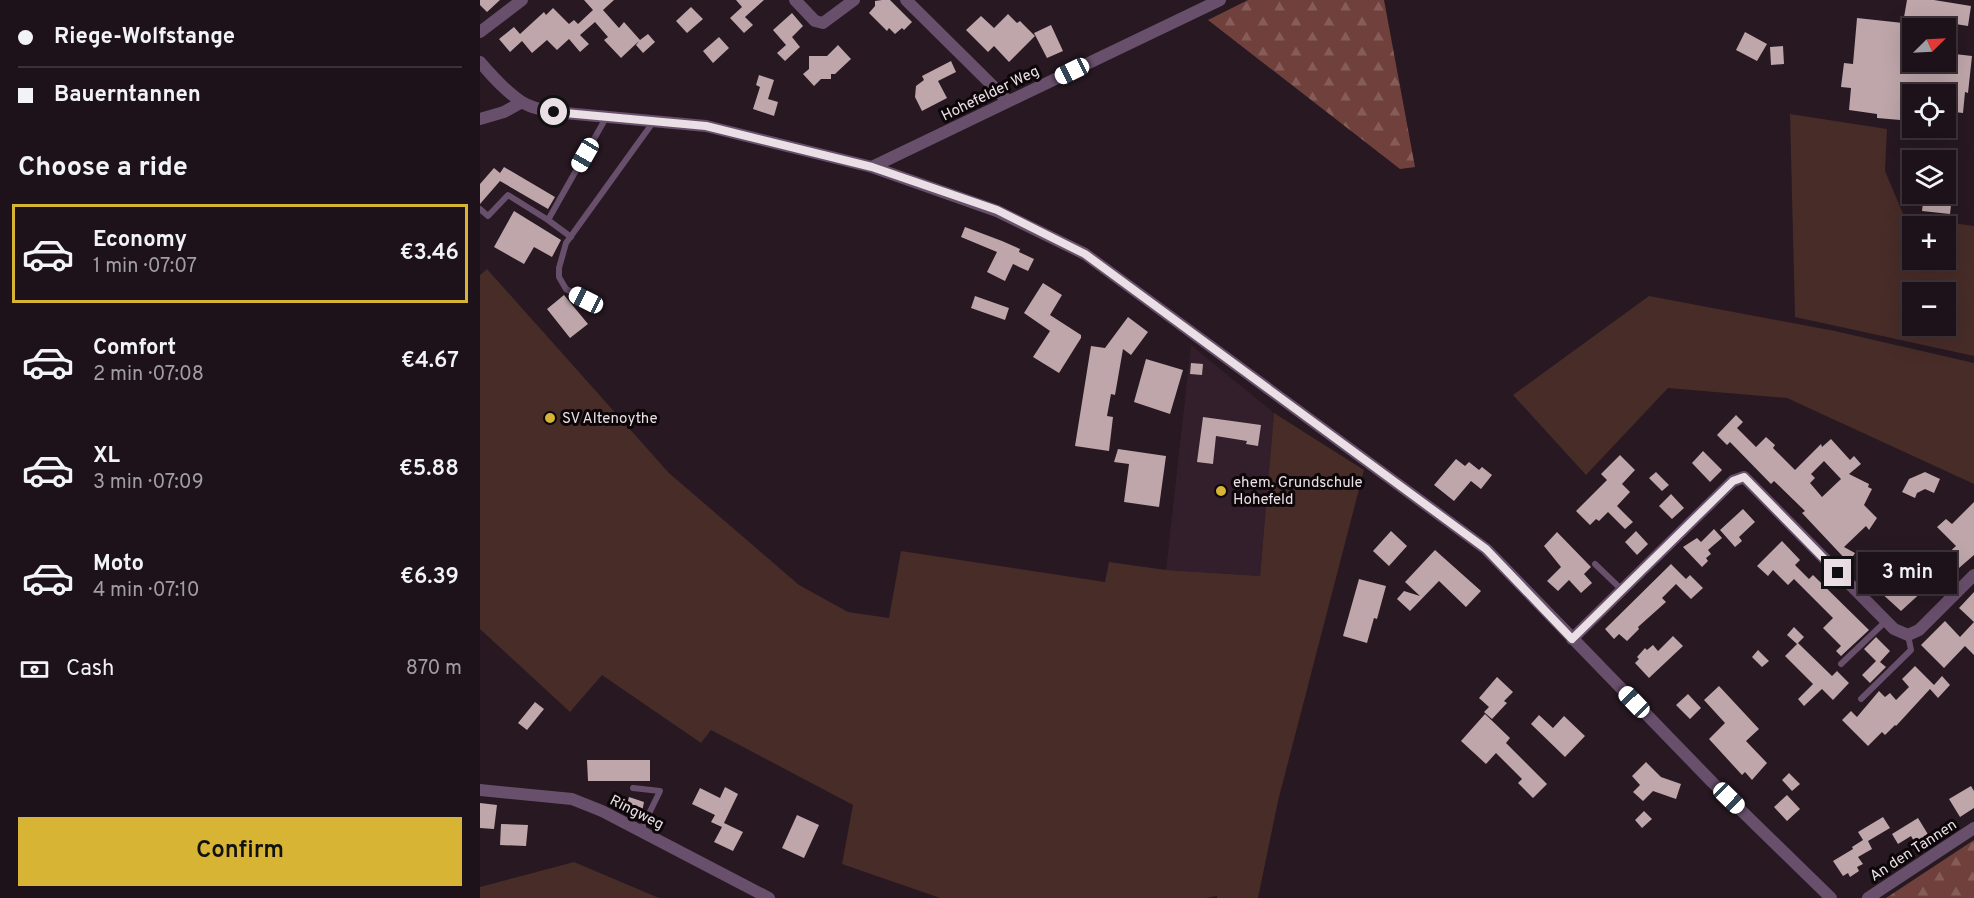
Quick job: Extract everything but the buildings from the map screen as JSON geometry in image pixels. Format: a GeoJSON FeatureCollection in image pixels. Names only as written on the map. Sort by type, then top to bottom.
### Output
{"type":"FeatureCollection","features":[{"type":"Feature","properties":{"kind":"street"},"geometry":{"type":"LineString","coordinates":[[480,32],[522,0]]}},
{"type":"Feature","properties":{"kind":"street"},"geometry":{"type":"LineString","coordinates":[[795,0],[815,21],[823,23],[854,0]]}},
{"type":"Feature","properties":{"kind":"street"},"geometry":{"type":"LineString","coordinates":[[906,0],[1008,101]]}},
{"type":"Feature","properties":{"kind":"street","name":"Hohefelder Weg"},"geometry":{"type":"LineString","coordinates":[[872,167],[1197,5],[1220,0]]}},
{"type":"Feature","properties":{"kind":"street"},"geometry":{"type":"LineString","coordinates":[[480,62],[496,80],[522,102],[533,107],[554,112],[706,126],[872,167],[997,210],[1085,254],[1486,549],[1712,782],[1831,898]]}},
{"type":"Feature","properties":{"kind":"street"},"geometry":{"type":"LineString","coordinates":[[480,120],[504,112],[522,102]]}},
{"type":"Feature","properties":{"kind":"street"},"geometry":{"type":"LineString","coordinates":[[1572,639],[1733,481],[1744,477],[1894,629],[1908,635],[1918,630],[1974,575]]}},
{"type":"Feature","properties":{"kind":"street","name":"Ringweg"},"geometry":{"type":"LineString","coordinates":[[480,790],[572,799],[602,811],[770,898]]}},
{"type":"Feature","properties":{"kind":"street","name":"An den Tannen"},"geometry":{"type":"LineString","coordinates":[[1868,898],[1974,828]]}},
{"type":"Feature","properties":{"kind":"lane"},"geometry":{"type":"LineString","coordinates":[[548,220],[607,117]]}},
{"type":"Feature","properties":{"kind":"lane"},"geometry":{"type":"LineString","coordinates":[[586,300],[566,290],[559,277],[561,257],[566,243],[654,121]]}},
{"type":"Feature","properties":{"kind":"lane"},"geometry":{"type":"LineString","coordinates":[[480,209],[488,216],[508,195],[571,237]]}},
{"type":"Feature","properties":{"kind":"lane"},"geometry":{"type":"LineString","coordinates":[[1595,564],[1622,590]]}},
{"type":"Feature","properties":{"kind":"lane"},"geometry":{"type":"LineString","coordinates":[[1840,664],[1886,621]]}},
{"type":"Feature","properties":{"kind":"lane"},"geometry":{"type":"LineString","coordinates":[[1862,699],[1911,650],[1908,635]]}},
{"type":"Feature","properties":{"kind":"lane"},"geometry":{"type":"LineString","coordinates":[[633,788],[660,791],[640,830]]}},
{"type":"Feature","properties":{"kind":"shaded area"},"geometry":{"type":"Polygon","coordinates":[[[1790,114],[1887,129],[1885,171],[1904,216],[1902,216],[1902,270],[1956,270],[1956,223],[1974,226],[1974,356],[1795,317],[1790,114]]]}},
{"type":"Feature","properties":{"kind":"shaded area"},"geometry":{"type":"Polygon","coordinates":[[[487,269],[669,473],[799,585],[848,612],[889,618],[901,551],[1105,582],[1109,562],[1166,570],[1260,576],[1274,413],[1364,470],[1278,801],[1258,898],[1217,898],[1217,896],[1206,898],[940,898],[842,864],[853,805],[711,730],[701,743],[602,675],[570,712],[480,629],[480,275],[487,269]]]}},
{"type":"Feature","properties":{"kind":"shaded area"},"geometry":{"type":"Polygon","coordinates":[[[1649,296],[1835,331],[1974,363],[1974,484],[1787,398],[1668,388],[1586,475],[1513,395],[1649,296]]]}},
{"type":"Feature","properties":{"kind":"shaded area","name":"ehem. Grundschule Hohefeld"},"geometry":{"type":"Polygon","coordinates":[[[1191,345],[1274,413],[1260,576],[1166,570],[1191,345]]]}},
{"type":"Feature","properties":{"kind":"shaded area"},"geometry":{"type":"Polygon","coordinates":[[[574,862],[659,898],[480,898],[480,887],[574,862]]]}},
{"type":"Feature","properties":{"kind":"green space"},"geometry":{"type":"Polygon","coordinates":[[[1248,0],[1384,0],[1415,167],[1400,169],[1208,20],[1248,0]]]}},
{"type":"Feature","properties":{"kind":"green space"},"geometry":{"type":"Polygon","coordinates":[[[1974,840],[1974,898],[1886,898],[1974,840]]]}},
{"type":"Feature","properties":{"kind":"place","name":"SV Altenoythe"},"geometry":{"type":"Point","coordinates":[550,418]}},
{"type":"Feature","properties":{"kind":"place","name":"ehem. Grundschule Hohefeld"},"geometry":{"type":"Point","coordinates":[1221,491]}},
{"type":"Feature","properties":{"kind":"route"},"geometry":{"type":"LineString","coordinates":[[554,112],[706,126],[872,167],[997,210],[1085,254],[1486,549],[1572,639],[1733,481],[1744,477],[1838,573]]}}]}
